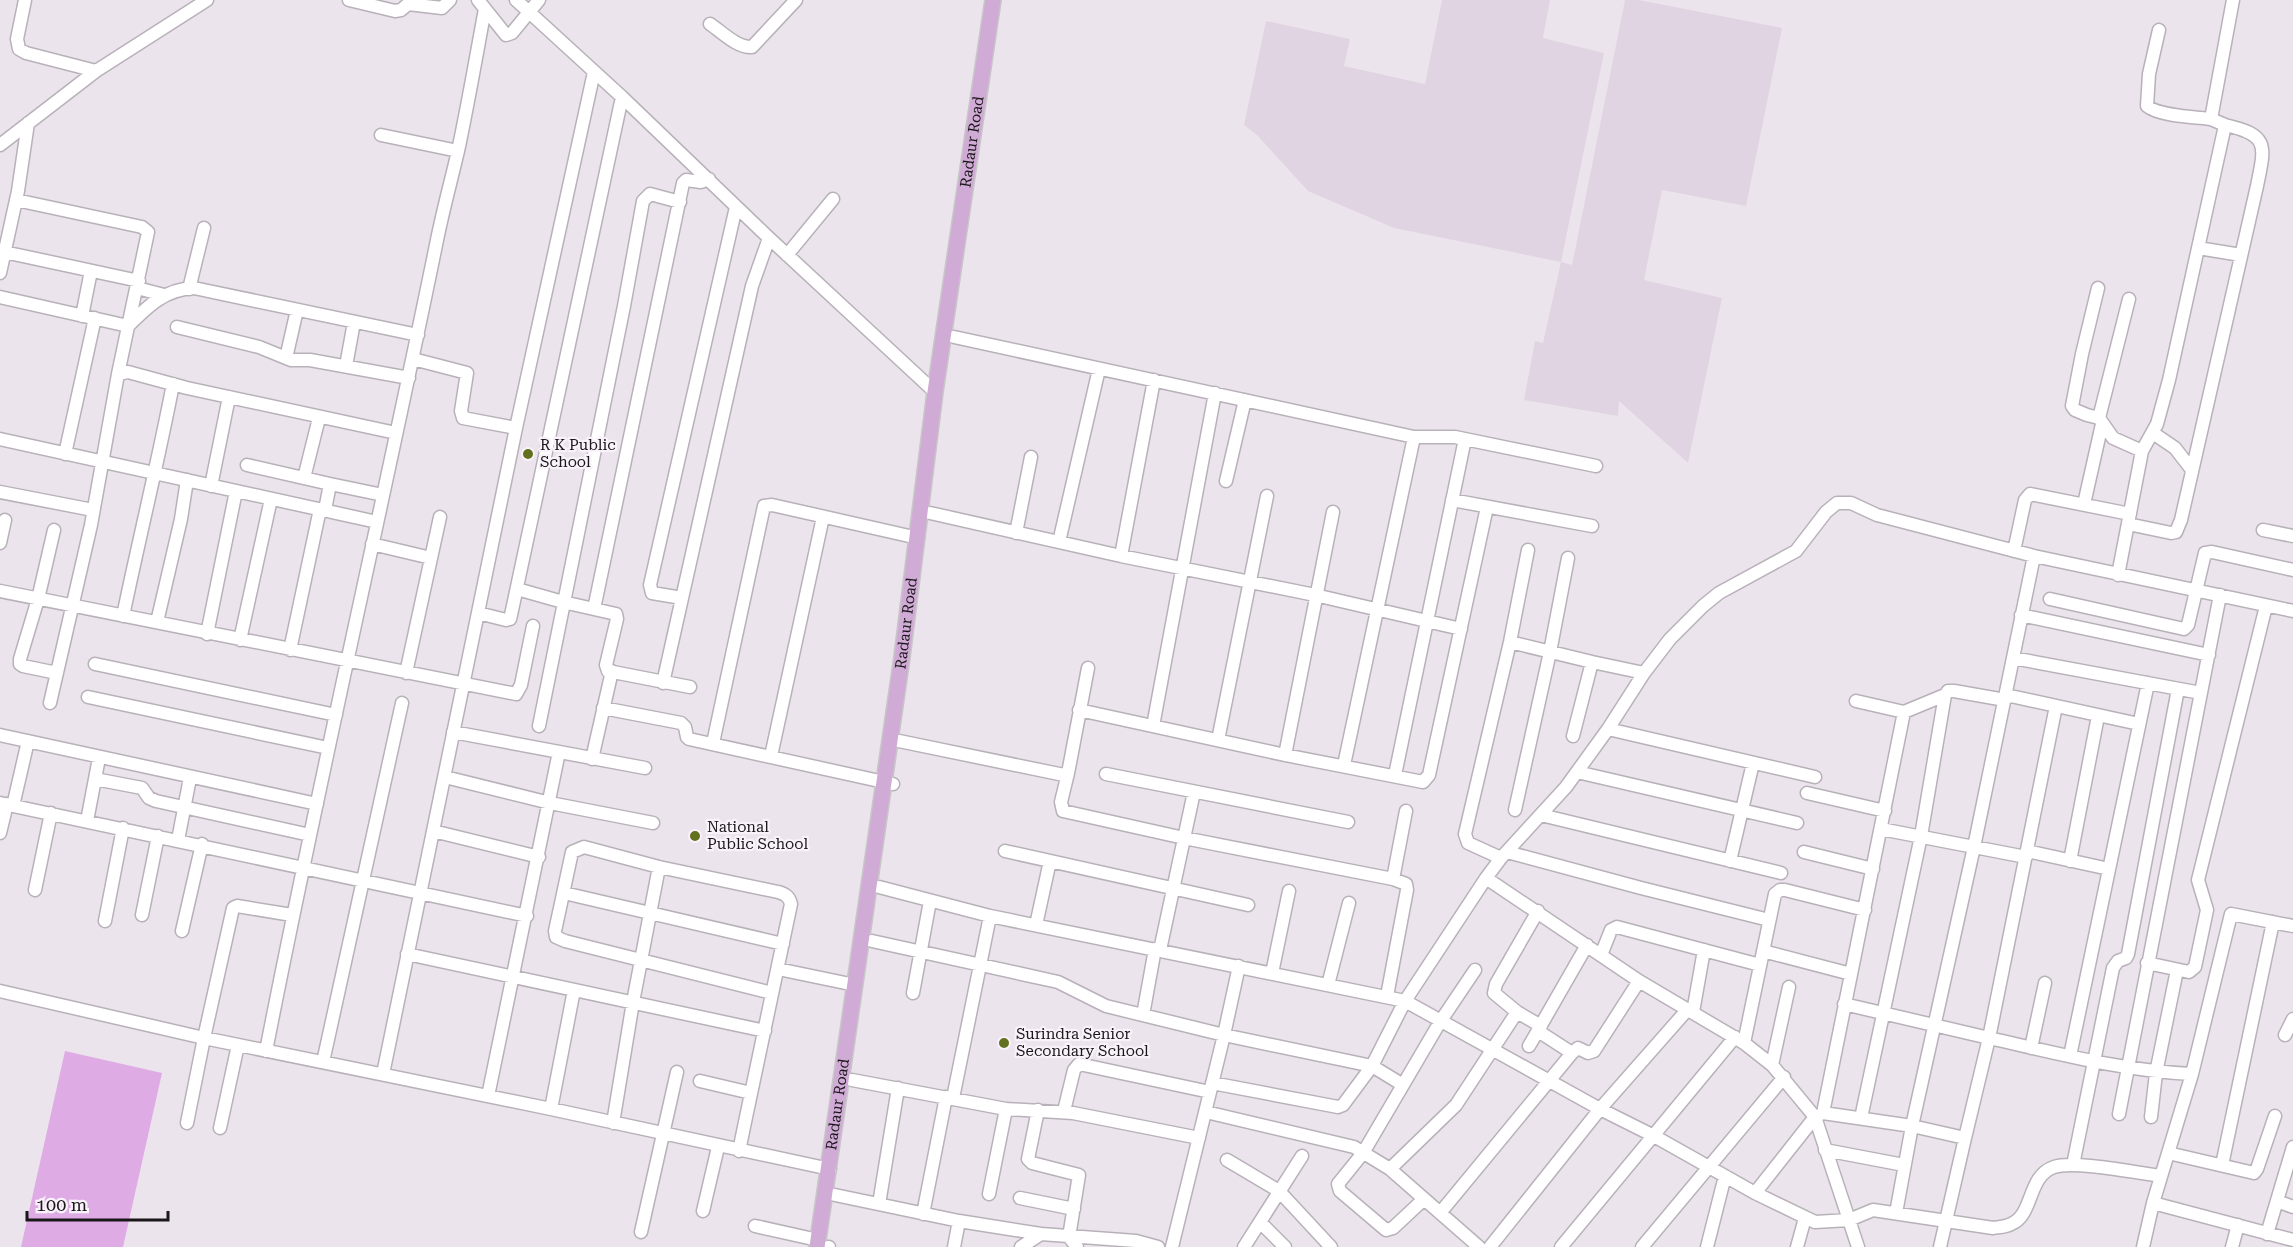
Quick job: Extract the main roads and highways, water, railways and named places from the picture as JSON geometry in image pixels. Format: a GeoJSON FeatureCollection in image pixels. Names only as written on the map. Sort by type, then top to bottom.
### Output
{"type":"FeatureCollection","features":[{"type":"Feature","properties":{"kind":"main road","name":"Radaur Road"},"geometry":{"type":"LineString","coordinates":[[824,1246],[835,1195],[872,941],[935,392],[993,0]]}},
{"type":"Feature","properties":{"kind":"main road","name":"Radaur Road"},"geometry":{"type":"LineString","coordinates":[[824,1246],[830,1169],[855,985],[889,783],[899,741],[1002,0]]}},
{"type":"Feature","properties":{"kind":"place","name":"R K Public School"},"geometry":{"type":"Point","coordinates":[528,454]}},
{"type":"Feature","properties":{"kind":"place","name":"National Public School"},"geometry":{"type":"Point","coordinates":[695,836]}},
{"type":"Feature","properties":{"kind":"place","name":"Surindra Senior Secondary School"},"geometry":{"type":"Point","coordinates":[1004,1043]}}]}
